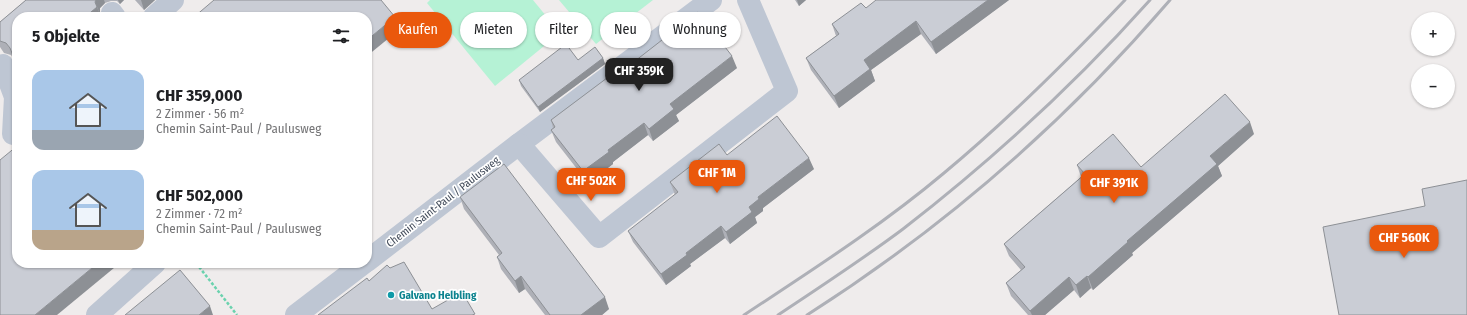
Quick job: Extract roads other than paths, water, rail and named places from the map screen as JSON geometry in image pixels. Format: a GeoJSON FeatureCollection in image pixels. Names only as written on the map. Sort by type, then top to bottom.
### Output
{"type":"FeatureCollection","features":[{"type":"Feature","properties":{"kind":"street"},"geometry":{"type":"LineString","coordinates":[[160,12],[173,0]]}},
{"type":"Feature","properties":{"kind":"street","name":"Chemin Saint-Paul / Paulusweg"},"geometry":{"type":"LineString","coordinates":[[372,257],[519,144],[711,0]]}},
{"type":"Feature","properties":{"kind":"street"},"geometry":{"type":"LineString","coordinates":[[519,144],[598,237],[787,91],[748,0]]}},
{"type":"Feature","properties":{"kind":"street"},"geometry":{"type":"LineString","coordinates":[[3,65],[12,89]]}},
{"type":"Feature","properties":{"kind":"street"},"geometry":{"type":"LineString","coordinates":[[0,100],[12,137]]}},
{"type":"Feature","properties":{"kind":"street"},"geometry":{"type":"LineString","coordinates":[[98,315],[150,268]]}},
{"type":"Feature","properties":{"kind":"street"},"geometry":{"type":"LineString","coordinates":[[296,315],[357,268]]}},
{"type":"Feature","properties":{"kind":"railway"},"geometry":{"type":"LineString","coordinates":[[744,315],[871,229],[944,173],[1037,90],[1125,0]]}},
{"type":"Feature","properties":{"kind":"railway"},"geometry":{"type":"LineString","coordinates":[[778,315],[888,240],[969,176],[1032,120],[1092,62],[1150,0]]}},
{"type":"Feature","properties":{"kind":"railway"},"geometry":{"type":"LineString","coordinates":[[807,315],[906,247],[1000,171],[1088,88],[1130,45],[1170,0]]}},
{"type":"Feature","properties":{"kind":"place","name":"Galvano Helbling"},"geometry":{"type":"Point","coordinates":[391,295]}}]}
